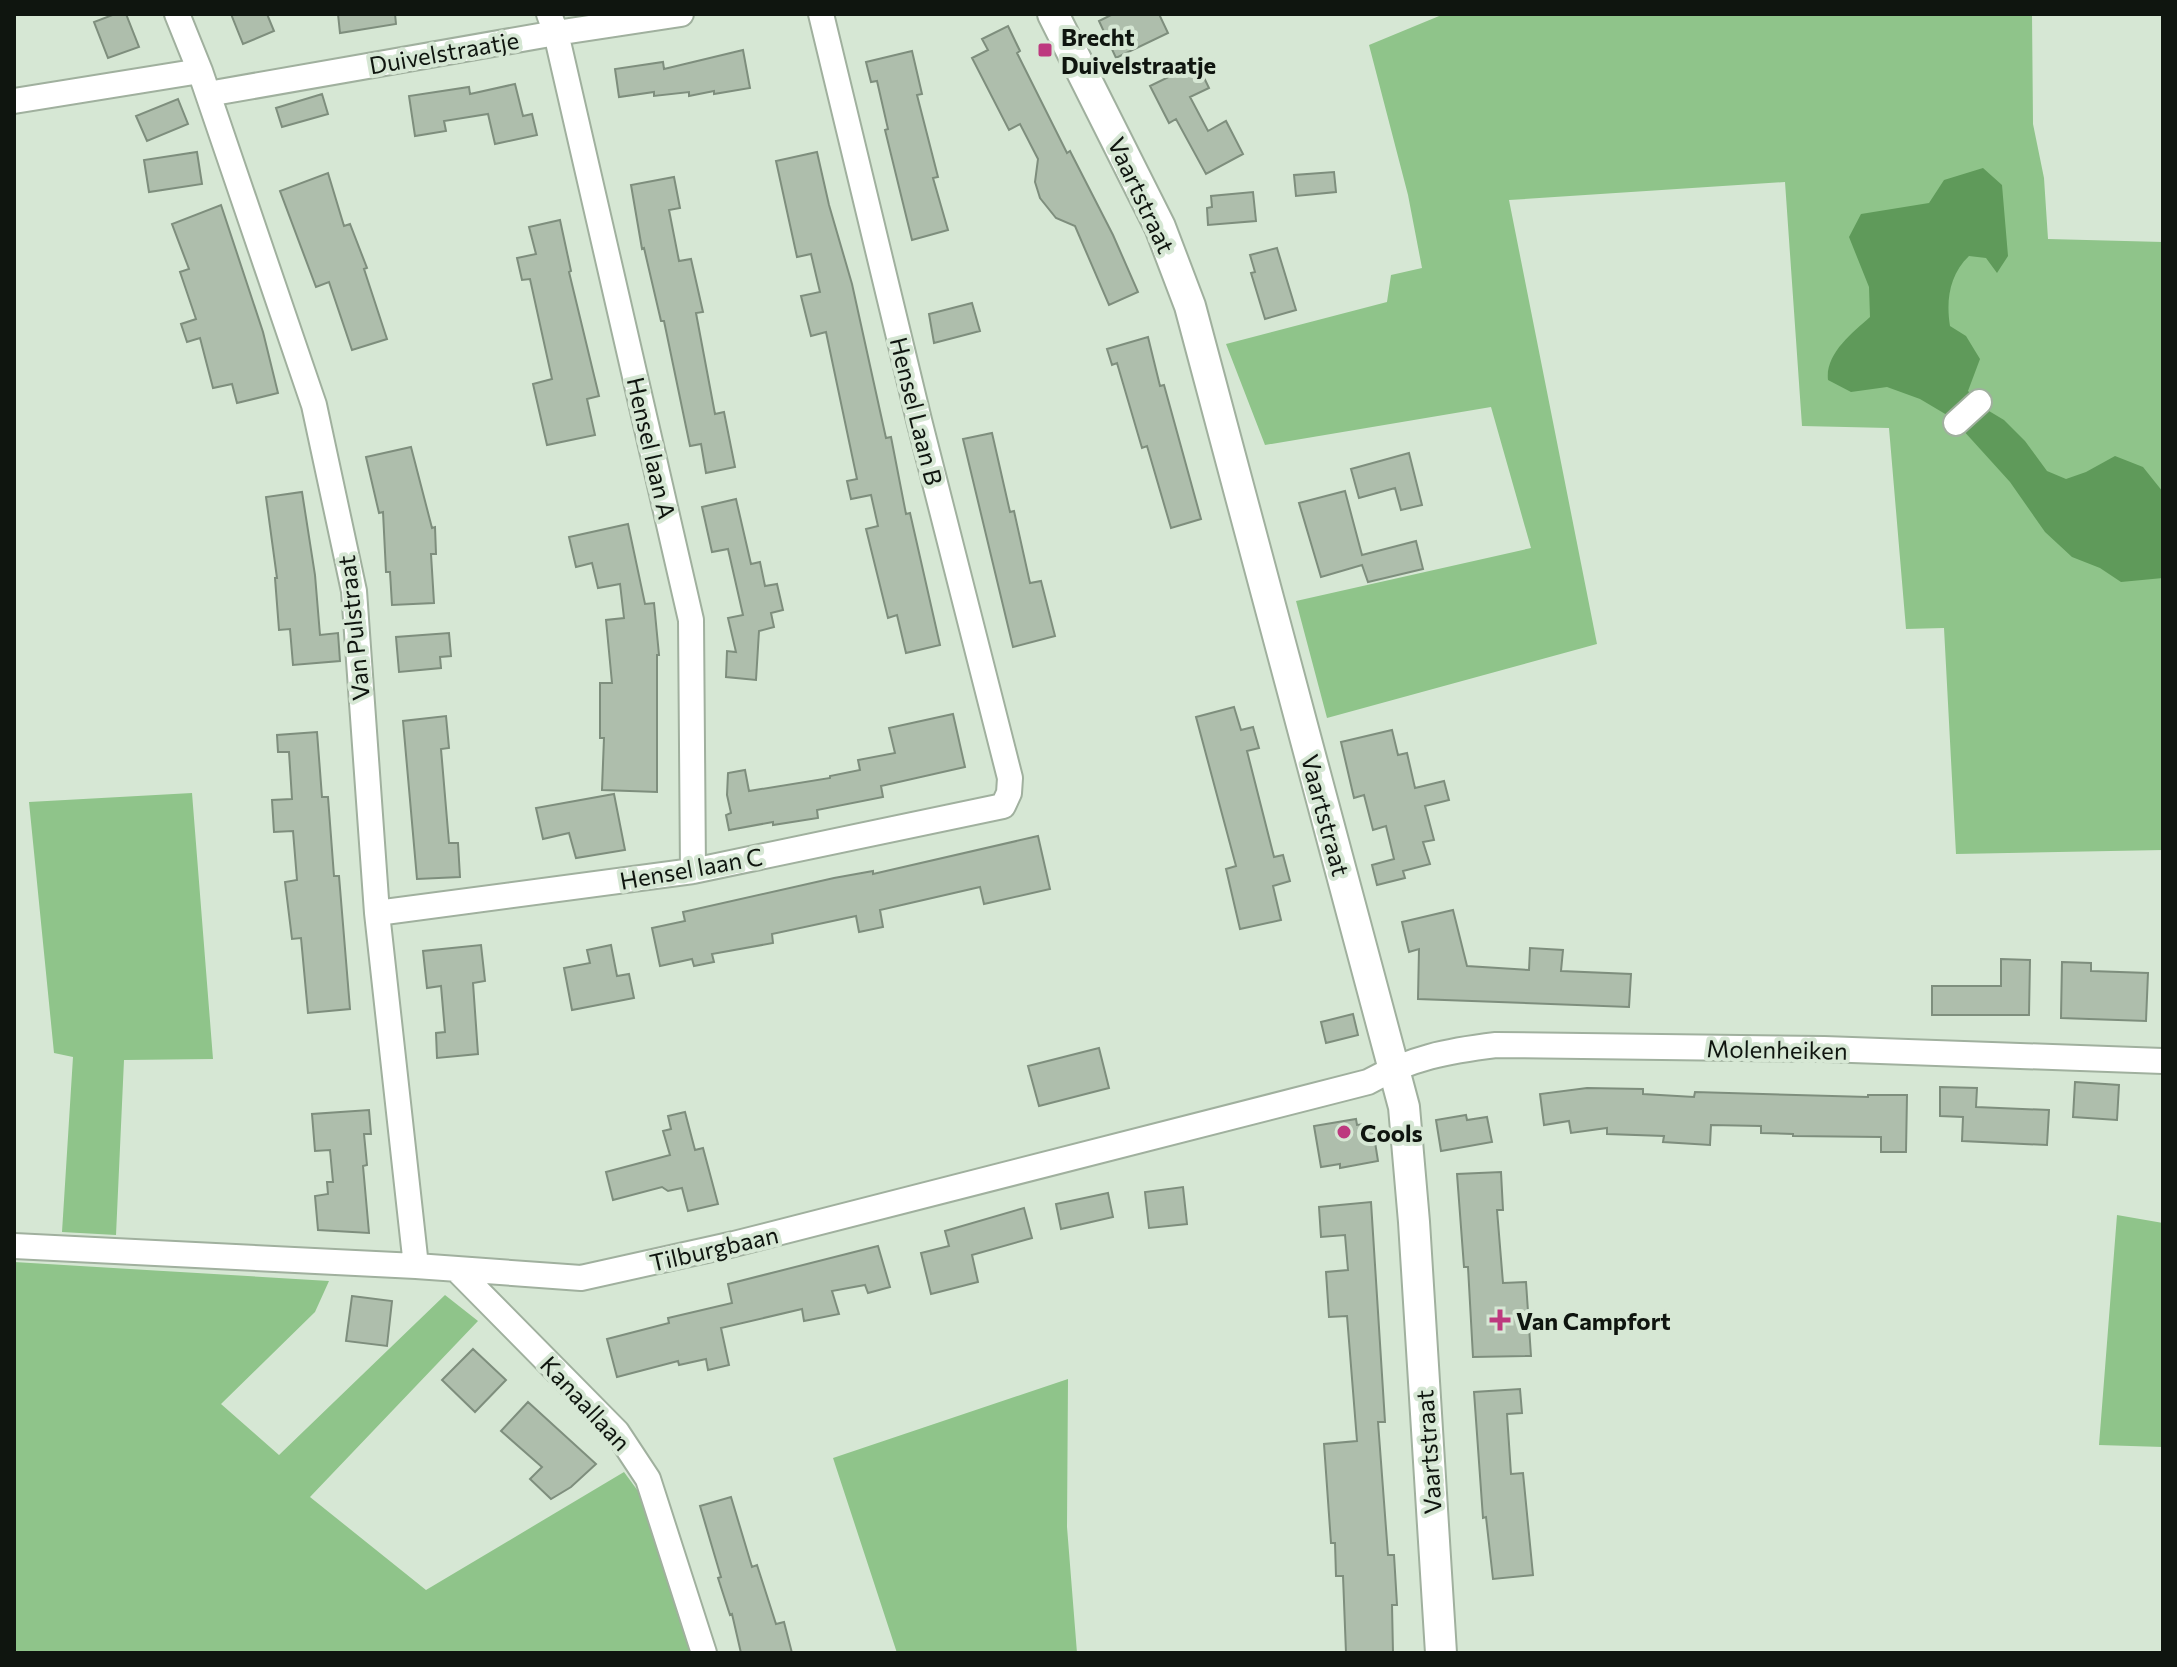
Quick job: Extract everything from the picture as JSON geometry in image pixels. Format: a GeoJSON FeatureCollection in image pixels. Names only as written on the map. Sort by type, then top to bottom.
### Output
{"type":"FeatureCollection","features":[{"type":"Feature","properties":{"kind":"main road","name":"Vaartstraat"},"geometry":{"type":"LineString","coordinates":[[1053,14],[1160,227],[1190,306],[1404,1107],[1441,1653]]}},
{"type":"Feature","properties":{"kind":"street","name":"Van Pulstraat"},"geometry":{"type":"LineString","coordinates":[[177,14],[204,82],[314,405],[354,591],[377,913],[416,1266]]}},
{"type":"Feature","properties":{"kind":"street","name":"Duivelstraatje"},"geometry":{"type":"LineString","coordinates":[[14,101],[204,82],[552,23],[681,14]]}},
{"type":"Feature","properties":{"kind":"street","name":"Hensel Laan B"},"geometry":{"type":"LineString","coordinates":[[821,14],[1010,778],[1009,793],[1003,806]]}},
{"type":"Feature","properties":{"kind":"street","name":"Hensel laan A"},"geometry":{"type":"LineString","coordinates":[[552,23],[691,620],[693,871]]}},
{"type":"Feature","properties":{"kind":"street"},"geometry":{"type":"LineString","coordinates":[[1956,423],[1979,402]]}},
{"type":"Feature","properties":{"kind":"street","name":"Hensel laan C"},"geometry":{"type":"LineString","coordinates":[[377,913],[693,871],[1003,806]]}},
{"type":"Feature","properties":{"kind":"street","name":"Molenheiken"},"geometry":{"type":"LineString","coordinates":[[1394,1068],[1442,1052],[1496,1045],[1824,1049],[2163,1061]]}},
{"type":"Feature","properties":{"kind":"street","name":"Tilburgbaan"},"geometry":{"type":"LineString","coordinates":[[14,1246],[416,1266],[581,1278],[734,1244],[1368,1082],[1394,1068]]}},
{"type":"Feature","properties":{"kind":"street","name":"Kanaallaan"},"geometry":{"type":"LineString","coordinates":[[457,1270],[617,1432],[632,1452],[648,1479],[660,1511],[704,1653]]}},
{"type":"Feature","properties":{"kind":"shaded area"},"geometry":{"type":"Polygon","coordinates":[[[1444,14],[2032,14],[2033,124],[2044,178],[2048,239],[2163,242],[2163,850],[1956,854],[1944,628],[1906,629],[1889,428],[1802,426],[1785,182],[1509,200],[1597,644],[1327,718],[1296,601],[1531,548],[1491,407],[1265,445],[1226,344],[1387,302],[1391,275],[1422,268],[1408,195],[1369,45],[1444,14]]]}},
{"type":"Feature","properties":{"kind":"shaded area"},"geometry":{"type":"Polygon","coordinates":[[[1983,168],[2002,185],[2008,256],[1997,273],[1986,258],[1969,256],[1957,271],[1950,289],[1950,326],[1966,336],[1980,359],[1968,391],[2025,441],[2047,471],[2066,479],[2115,456],[2143,467],[2163,492],[2163,578],[2121,582],[2100,568],[2072,557],[2045,532],[2010,482],[1952,418],[1920,399],[1887,387],[1851,392],[1828,380],[1828,370],[1835,353],[1870,317],[1869,287],[1849,237],[1861,214],[1929,203],[1944,180],[1983,168]]]}},
{"type":"Feature","properties":{"kind":"shaded area"},"geometry":{"type":"Polygon","coordinates":[[[192,793],[213,1059],[124,1060],[116,1235],[62,1232],[73,1057],[54,1053],[29,802],[192,793]]]}},
{"type":"Feature","properties":{"kind":"shaded area"},"geometry":{"type":"Polygon","coordinates":[[[2117,1215],[2163,1223],[2163,1447],[2099,1445],[2117,1215]]]}},
{"type":"Feature","properties":{"kind":"shaded area"},"geometry":{"type":"Polygon","coordinates":[[[14,1262],[329,1281],[315,1312],[221,1404],[279,1455],[445,1295],[478,1321],[310,1497],[426,1590],[624,1472],[649,1506],[690,1653],[14,1653],[14,1262]]]}},
{"type":"Feature","properties":{"kind":"shaded area"},"geometry":{"type":"Polygon","coordinates":[[[1068,1379],[1067,1527],[1077,1653],[897,1653],[833,1458],[1068,1379]]]}},
{"type":"Feature","properties":{"kind":"building"},"geometry":{"type":"Polygon","coordinates":[[[115,14],[126,14],[139,47],[108,58],[94,22],[115,14]]]}},
{"type":"Feature","properties":{"kind":"building"},"geometry":{"type":"Polygon","coordinates":[[[231,14],[267,14],[274,31],[243,44],[231,14]]]}},
{"type":"Feature","properties":{"kind":"building"},"geometry":{"type":"Polygon","coordinates":[[[338,14],[395,14],[396,24],[340,33],[338,14]]]}},
{"type":"Feature","properties":{"kind":"building"},"geometry":{"type":"Polygon","coordinates":[[[1113,14],[1159,14],[1168,33],[1116,58],[1099,21],[1113,14]]]}},
{"type":"Feature","properties":{"kind":"building"},"geometry":{"type":"Polygon","coordinates":[[[1008,26],[1020,51],[1017,53],[1067,153],[1070,151],[1113,235],[1138,292],[1109,305],[1075,226],[1056,218],[1040,198],[1035,182],[1038,159],[1020,124],[1009,130],[972,58],[988,50],[982,39],[1008,26]]]}},
{"type":"Feature","properties":{"kind":"building"},"geometry":{"type":"Polygon","coordinates":[[[743,50],[750,88],[689,96],[689,92],[654,96],[654,92],[619,97],[615,69],[663,62],[664,69],[743,50]]]}},
{"type":"Feature","properties":{"kind":"building"},"geometry":{"type":"Polygon","coordinates":[[[912,51],[922,94],[917,95],[938,177],[933,178],[948,230],[912,240],[885,130],[888,129],[877,81],[871,82],[866,62],[912,51]]]}},
{"type":"Feature","properties":{"kind":"building"},"geometry":{"type":"Polygon","coordinates":[[[1197,63],[1209,88],[1190,97],[1208,131],[1226,121],[1243,154],[1206,174],[1176,119],[1169,123],[1150,86],[1197,63]]]}},
{"type":"Feature","properties":{"kind":"building"},"geometry":{"type":"Polygon","coordinates":[[[515,84],[523,116],[532,114],[537,135],[495,144],[488,114],[444,121],[446,131],[415,136],[409,96],[469,87],[470,94],[515,84]]]}},
{"type":"Feature","properties":{"kind":"building"},"geometry":{"type":"Polygon","coordinates":[[[322,94],[328,114],[282,127],[276,108],[322,94]]]}},
{"type":"Feature","properties":{"kind":"building"},"geometry":{"type":"Polygon","coordinates":[[[178,99],[188,124],[147,141],[136,116],[178,99]]]}},
{"type":"Feature","properties":{"kind":"building"},"geometry":{"type":"Polygon","coordinates":[[[197,152],[202,184],[149,192],[144,160],[197,152]]]}},
{"type":"Feature","properties":{"kind":"building"},"geometry":{"type":"Polygon","coordinates":[[[817,152],[852,284],[886,438],[891,437],[906,514],[910,513],[940,645],[906,653],[897,615],[888,618],[866,529],[878,526],[871,495],[851,499],[847,481],[857,479],[826,332],[811,336],[801,296],[820,292],[811,254],[797,257],[776,161],[817,152]]]}},
{"type":"Feature","properties":{"kind":"building"},"geometry":{"type":"Polygon","coordinates":[[[1334,172],[1336,192],[1296,196],[1294,175],[1334,172]]]}},
{"type":"Feature","properties":{"kind":"building"},"geometry":{"type":"Polygon","coordinates":[[[328,173],[344,226],[350,224],[367,268],[364,269],[387,339],[352,350],[329,282],[316,287],[280,191],[328,173]]]}},
{"type":"Feature","properties":{"kind":"building"},"geometry":{"type":"Polygon","coordinates":[[[674,177],[680,208],[669,210],[679,261],[691,259],[703,312],[696,313],[715,414],[724,412],[735,467],[706,473],[701,444],[690,446],[664,321],[661,321],[642,249],[631,185],[674,177]]]}},
{"type":"Feature","properties":{"kind":"building"},"geometry":{"type":"Polygon","coordinates":[[[1253,192],[1256,221],[1208,225],[1207,208],[1212,207],[1211,196],[1253,192]]]}},
{"type":"Feature","properties":{"kind":"building"},"geometry":{"type":"Polygon","coordinates":[[[221,205],[263,332],[278,393],[237,403],[232,384],[213,388],[200,338],[187,342],[181,324],[196,319],[180,272],[189,269],[172,224],[221,205]]]}},
{"type":"Feature","properties":{"kind":"building"},"geometry":{"type":"Polygon","coordinates":[[[560,220],[569,272],[599,396],[587,399],[595,435],[547,445],[533,384],[552,379],[530,279],[522,280],[517,258],[536,254],[529,227],[560,220]]]}},
{"type":"Feature","properties":{"kind":"building"},"geometry":{"type":"Polygon","coordinates":[[[1277,248],[1296,310],[1265,319],[1251,273],[1255,272],[1250,255],[1277,248]]]}},
{"type":"Feature","properties":{"kind":"building"},"geometry":{"type":"Polygon","coordinates":[[[972,303],[980,331],[934,343],[929,314],[972,303]]]}},
{"type":"Feature","properties":{"kind":"building"},"geometry":{"type":"Polygon","coordinates":[[[1148,337],[1201,519],[1171,528],[1147,446],[1142,448],[1117,363],[1112,365],[1107,349],[1148,337]]]}},
{"type":"Feature","properties":{"kind":"building"},"geometry":{"type":"Polygon","coordinates":[[[992,433],[1030,583],[1041,581],[1055,636],[1013,647],[963,439],[992,433]]]}},
{"type":"Feature","properties":{"kind":"building"},"geometry":{"type":"Polygon","coordinates":[[[411,447],[432,528],[435,527],[436,554],[431,554],[434,603],[392,605],[390,572],[386,572],[383,512],[379,513],[366,457],[411,447]]]}},
{"type":"Feature","properties":{"kind":"building"},"geometry":{"type":"Polygon","coordinates":[[[1409,453],[1422,505],[1401,510],[1395,488],[1359,498],[1351,469],[1409,453]]]}},
{"type":"Feature","properties":{"kind":"building"},"geometry":{"type":"Polygon","coordinates":[[[1345,491],[1362,555],[1416,541],[1423,569],[1368,582],[1362,565],[1321,577],[1299,503],[1345,491]]]}},
{"type":"Feature","properties":{"kind":"building"},"geometry":{"type":"Polygon","coordinates":[[[302,492],[315,575],[320,635],[338,633],[340,661],[293,665],[290,629],[279,630],[277,578],[266,497],[302,492]]]}},
{"type":"Feature","properties":{"kind":"building"},"geometry":{"type":"Polygon","coordinates":[[[736,499],[751,564],[760,562],[765,586],[777,584],[783,610],[771,613],[774,627],[759,631],[756,680],[726,677],[727,651],[736,652],[728,618],[743,615],[728,549],[712,552],[702,507],[736,499]]]}},
{"type":"Feature","properties":{"kind":"building"},"geometry":{"type":"Polygon","coordinates":[[[628,524],[645,604],[654,603],[659,655],[657,792],[602,790],[604,738],[600,738],[600,683],[612,683],[606,620],[624,618],[620,584],[598,588],[592,563],[576,567],[569,537],[628,524]]]}},
{"type":"Feature","properties":{"kind":"building"},"geometry":{"type":"Polygon","coordinates":[[[449,633],[451,656],[440,657],[441,668],[399,672],[396,637],[449,633]]]}},
{"type":"Feature","properties":{"kind":"building"},"geometry":{"type":"Polygon","coordinates":[[[1234,707],[1241,730],[1253,727],[1259,748],[1247,751],[1274,857],[1283,855],[1290,881],[1273,886],[1281,920],[1240,929],[1226,869],[1236,866],[1196,717],[1234,707]]]}},
{"type":"Feature","properties":{"kind":"building"},"geometry":{"type":"Polygon","coordinates":[[[953,714],[965,767],[881,786],[883,797],[817,810],[818,818],[729,830],[726,815],[731,813],[727,795],[728,773],[745,770],[749,791],[830,778],[860,770],[858,760],[895,753],[889,728],[953,714]]]}},
{"type":"Feature","properties":{"kind":"building"},"geometry":{"type":"Polygon","coordinates":[[[446,716],[449,748],[441,749],[449,843],[458,843],[460,877],[417,879],[403,721],[446,716]]]}},
{"type":"Feature","properties":{"kind":"building"},"geometry":{"type":"Polygon","coordinates":[[[1392,730],[1398,755],[1407,753],[1415,788],[1444,781],[1449,800],[1425,806],[1434,840],[1423,842],[1430,864],[1403,871],[1405,878],[1377,885],[1372,865],[1394,859],[1386,826],[1373,830],[1364,795],[1354,798],[1341,742],[1392,730]]]}},
{"type":"Feature","properties":{"kind":"building"},"geometry":{"type":"Polygon","coordinates":[[[317,732],[322,797],[328,797],[334,876],[339,876],[350,1009],[308,1013],[301,938],[292,939],[285,882],[297,880],[293,831],[274,832],[272,800],[292,799],[289,752],[278,752],[277,735],[317,732]]]}},
{"type":"Feature","properties":{"kind":"building"},"geometry":{"type":"Polygon","coordinates":[[[614,794],[625,850],[576,858],[569,833],[543,839],[536,808],[614,794]]]}},
{"type":"Feature","properties":{"kind":"building"},"geometry":{"type":"Polygon","coordinates":[[[1038,836],[1050,889],[984,904],[980,887],[880,910],[883,927],[859,932],[856,916],[772,934],[773,943],[712,954],[714,962],[694,966],[692,959],[660,966],[652,928],[685,921],[683,912],[834,878],[873,871],[873,874],[1038,836]]]}},
{"type":"Feature","properties":{"kind":"building"},"geometry":{"type":"Polygon","coordinates":[[[1453,910],[1467,966],[1529,970],[1530,948],[1563,950],[1561,971],[1631,974],[1629,1007],[1418,999],[1419,949],[1409,952],[1402,922],[1453,910]]]}},
{"type":"Feature","properties":{"kind":"building"},"geometry":{"type":"Polygon","coordinates":[[[481,945],[485,981],[473,983],[478,1054],[437,1058],[436,1033],[445,1032],[441,986],[427,988],[423,951],[481,945]]]}},
{"type":"Feature","properties":{"kind":"building"},"geometry":{"type":"Polygon","coordinates":[[[611,945],[617,976],[629,974],[634,998],[572,1010],[564,968],[590,963],[587,950],[611,945]]]}},
{"type":"Feature","properties":{"kind":"building"},"geometry":{"type":"Polygon","coordinates":[[[2001,959],[2030,960],[2029,1015],[1932,1015],[1932,986],[2001,986],[2001,959]]]}},
{"type":"Feature","properties":{"kind":"building"},"geometry":{"type":"Polygon","coordinates":[[[2062,962],[2091,963],[2091,971],[2148,973],[2146,1021],[2061,1018],[2062,962]]]}},
{"type":"Feature","properties":{"kind":"building"},"geometry":{"type":"Polygon","coordinates":[[[1353,1014],[1358,1035],[1326,1043],[1321,1022],[1353,1014]]]}},
{"type":"Feature","properties":{"kind":"building"},"geometry":{"type":"Polygon","coordinates":[[[1099,1048],[1109,1088],[1039,1106],[1028,1066],[1099,1048]]]}},
{"type":"Feature","properties":{"kind":"building"},"geometry":{"type":"Polygon","coordinates":[[[2075,1082],[2119,1085],[2117,1120],[2073,1117],[2075,1082]]]}},
{"type":"Feature","properties":{"kind":"building"},"geometry":{"type":"Polygon","coordinates":[[[1940,1087],[1977,1088],[1976,1107],[2049,1110],[2047,1145],[1962,1141],[1963,1117],[1940,1116],[1940,1087]]]}},
{"type":"Feature","properties":{"kind":"building"},"geometry":{"type":"Polygon","coordinates":[[[1587,1088],[1643,1089],[1643,1094],[1694,1097],[1695,1092],[1868,1097],[1907,1095],[1906,1152],[1881,1152],[1881,1137],[1793,1136],[1761,1133],[1761,1126],[1711,1125],[1710,1145],[1663,1142],[1664,1136],[1607,1134],[1607,1128],[1571,1133],[1569,1121],[1544,1125],[1540,1094],[1587,1088]]]}},
{"type":"Feature","properties":{"kind":"building"},"geometry":{"type":"Polygon","coordinates":[[[369,1110],[371,1134],[364,1134],[367,1165],[363,1166],[369,1233],[318,1230],[315,1196],[328,1194],[327,1182],[333,1182],[330,1150],[315,1151],[312,1114],[369,1110]]]}},
{"type":"Feature","properties":{"kind":"building"},"geometry":{"type":"Polygon","coordinates":[[[685,1112],[695,1150],[703,1148],[718,1204],[688,1211],[682,1188],[668,1191],[662,1187],[613,1200],[606,1172],[670,1155],[663,1131],[671,1129],[668,1116],[685,1112]]]}},
{"type":"Feature","properties":{"kind":"building"},"geometry":{"type":"Polygon","coordinates":[[[1466,1115],[1467,1120],[1487,1117],[1492,1142],[1441,1151],[1436,1120],[1466,1115]]]}},
{"type":"Feature","properties":{"kind":"building"},"geometry":{"type":"Polygon","coordinates":[[[1356,1119],[1357,1125],[1372,1123],[1378,1161],[1340,1168],[1340,1164],[1321,1167],[1314,1126],[1356,1119]]]}},
{"type":"Feature","properties":{"kind":"building"},"geometry":{"type":"Polygon","coordinates":[[[1501,1172],[1503,1210],[1497,1210],[1503,1283],[1526,1282],[1531,1356],[1473,1357],[1468,1267],[1464,1267],[1457,1174],[1501,1172]]]}},
{"type":"Feature","properties":{"kind":"building"},"geometry":{"type":"Polygon","coordinates":[[[1183,1187],[1187,1224],[1149,1228],[1145,1192],[1183,1187]]]}},
{"type":"Feature","properties":{"kind":"building"},"geometry":{"type":"Polygon","coordinates":[[[1108,1193],[1113,1217],[1061,1229],[1056,1204],[1108,1193]]]}},
{"type":"Feature","properties":{"kind":"building"},"geometry":{"type":"Polygon","coordinates":[[[1371,1202],[1385,1422],[1378,1422],[1388,1555],[1394,1555],[1397,1605],[1392,1605],[1393,1653],[1346,1653],[1343,1576],[1336,1576],[1335,1543],[1331,1543],[1324,1444],[1357,1441],[1347,1316],[1329,1317],[1326,1272],[1348,1270],[1345,1235],[1321,1237],[1319,1207],[1371,1202]]]}},
{"type":"Feature","properties":{"kind":"building"},"geometry":{"type":"Polygon","coordinates":[[[1024,1208],[1032,1238],[972,1255],[978,1282],[931,1294],[921,1253],[949,1246],[945,1231],[1024,1208]]]}},
{"type":"Feature","properties":{"kind":"building"},"geometry":{"type":"Polygon","coordinates":[[[878,1246],[890,1287],[868,1293],[865,1285],[832,1291],[839,1314],[804,1321],[802,1309],[721,1328],[729,1365],[708,1370],[706,1359],[679,1365],[678,1361],[617,1377],[607,1339],[669,1323],[668,1318],[732,1303],[728,1284],[878,1246]]]}},
{"type":"Feature","properties":{"kind":"building"},"geometry":{"type":"Polygon","coordinates":[[[352,1296],[392,1301],[387,1346],[346,1341],[352,1296]]]}},
{"type":"Feature","properties":{"kind":"building"},"geometry":{"type":"Polygon","coordinates":[[[473,1349],[506,1380],[475,1412],[442,1380],[473,1349]]]}},
{"type":"Feature","properties":{"kind":"building"},"geometry":{"type":"Polygon","coordinates":[[[1520,1389],[1522,1413],[1507,1414],[1511,1474],[1523,1473],[1533,1575],[1493,1579],[1486,1517],[1483,1518],[1474,1392],[1520,1389]]]}},
{"type":"Feature","properties":{"kind":"building"},"geometry":{"type":"Polygon","coordinates":[[[528,1402],[596,1464],[571,1487],[551,1499],[530,1479],[542,1467],[501,1431],[528,1402]]]}},
{"type":"Feature","properties":{"kind":"building"},"geometry":{"type":"Polygon","coordinates":[[[731,1497],[752,1567],[757,1565],[776,1624],[784,1622],[792,1653],[741,1653],[700,1506],[731,1497]]]}},
{"type":"Feature","properties":{"kind":"place","name":"Brecht Duivelstraatje"},"geometry":{"type":"Point","coordinates":[1045,50]}},
{"type":"Feature","properties":{"kind":"place","name":"Cools"},"geometry":{"type":"Point","coordinates":[1344,1132]}},
{"type":"Feature","properties":{"kind":"place","name":"Van Campfort"},"geometry":{"type":"Point","coordinates":[1500,1320]}}]}
